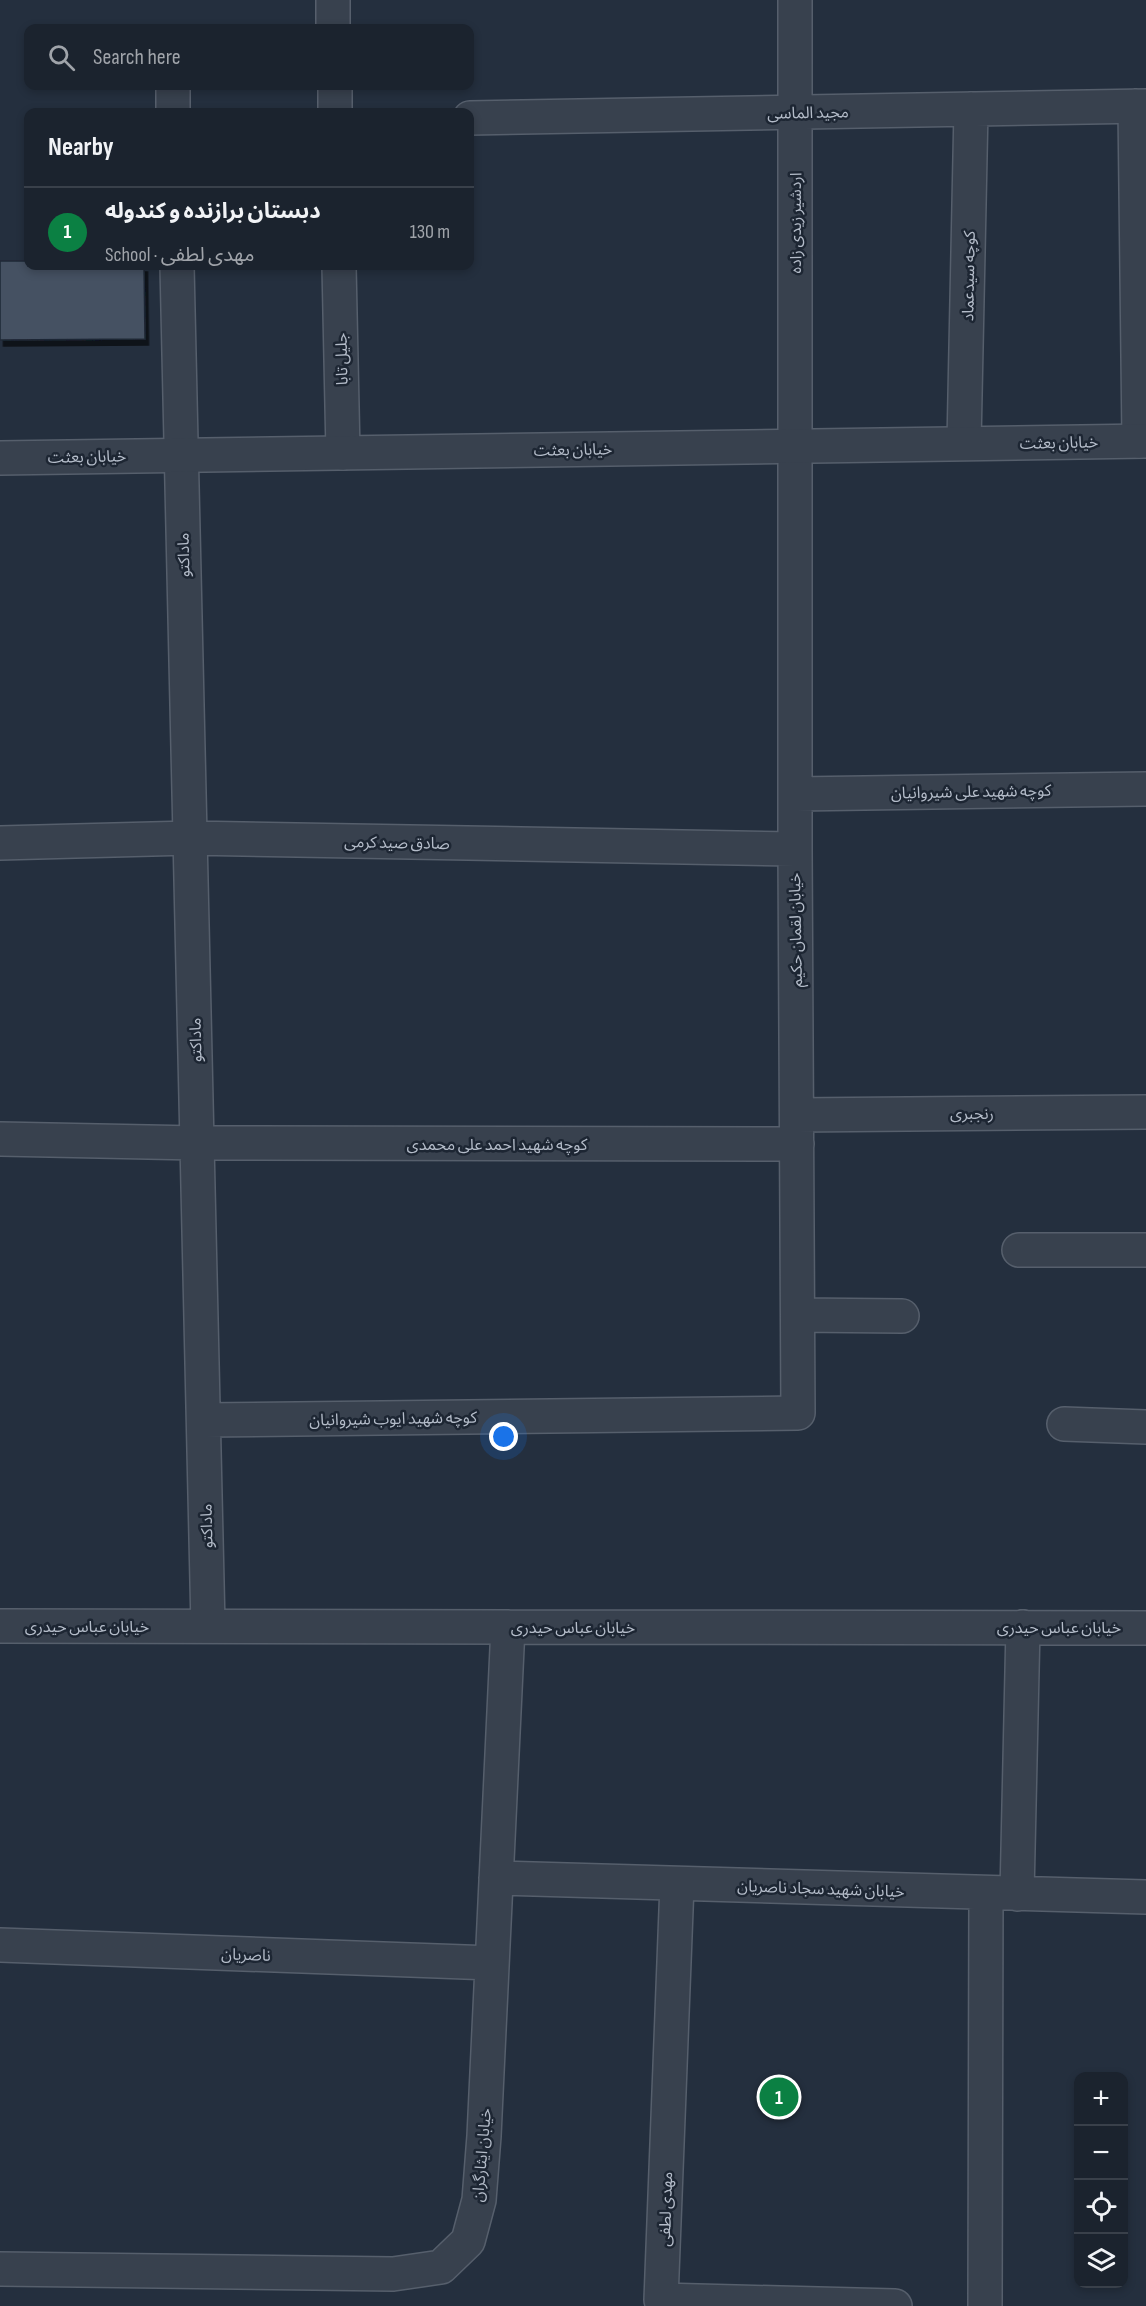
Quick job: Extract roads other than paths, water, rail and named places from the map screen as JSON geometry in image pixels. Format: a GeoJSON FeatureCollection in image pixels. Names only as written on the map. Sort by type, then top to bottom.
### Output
{"type":"FeatureCollection","features":[{"type":"Feature","properties":{"kind":"street"},"geometry":{"type":"LineString","coordinates":[[333,0],[333,24]]}},
{"type":"Feature","properties":{"kind":"street","name":"اردشیر زیدی زاده"},"geometry":{"type":"LineString","coordinates":[[795,0],[795,446]]}},
{"type":"Feature","properties":{"kind":"street"},"geometry":{"type":"LineString","coordinates":[[173,90],[173,108]]}},
{"type":"Feature","properties":{"kind":"street"},"geometry":{"type":"LineString","coordinates":[[334,90],[335,108]]}},
{"type":"Feature","properties":{"kind":"street"},"geometry":{"type":"LineString","coordinates":[[1141,106],[1143,441]]}},
{"type":"Feature","properties":{"kind":"street","name":"مجید الماسی"},"geometry":{"type":"LineString","coordinates":[[474,118],[1141,106]]}},
{"type":"Feature","properties":{"kind":"street","name":"کوچه سیدعماد"},"geometry":{"type":"LineString","coordinates":[[964,443],[972,109]]}},
{"type":"Feature","properties":{"kind":"street","name":"ماداکتو"},"geometry":{"type":"LineString","coordinates":[[177,270],[208,1626]]}},
{"type":"Feature","properties":{"kind":"street","name":"جلیل تابا"},"geometry":{"type":"LineString","coordinates":[[339,270],[343,453]]}},
{"type":"Feature","properties":{"kind":"street","name":"خیابان بعثت"},"geometry":{"type":"LineString","coordinates":[[0,458],[1143,441]]}},
{"type":"Feature","properties":{"kind":"street","name":"خیابان لقمان حکیم"},"geometry":{"type":"LineString","coordinates":[[795,446],[798,1413]]}},
{"type":"Feature","properties":{"kind":"street","name":"کوچه شهید علی شیروانیان"},"geometry":{"type":"LineString","coordinates":[[796,794],[1146,789]]}},
{"type":"Feature","properties":{"kind":"street","name":"صادق صید کرمی"},"geometry":{"type":"LineString","coordinates":[[0,843],[190,838],[795,849]]}},
{"type":"Feature","properties":{"kind":"street","name":"رنجبری"},"geometry":{"type":"LineString","coordinates":[[797,1129],[1146,1112]]}},
{"type":"Feature","properties":{"kind":"street","name":"کوچه شهید احمد علی محمدی"},"geometry":{"type":"LineString","coordinates":[[0,1139],[197,1143],[797,1129]]}},
{"type":"Feature","properties":{"kind":"street"},"geometry":{"type":"LineString","coordinates":[[1019,1250],[1146,1250]]}},
{"type":"Feature","properties":{"kind":"street"},"geometry":{"type":"LineString","coordinates":[[798,1315],[902,1316]]}},
{"type":"Feature","properties":{"kind":"street","name":"کوچه شهید ایوب شیروانیان"},"geometry":{"type":"LineString","coordinates":[[204,1420],[798,1413]]}},
{"type":"Feature","properties":{"kind":"street"},"geometry":{"type":"LineString","coordinates":[[1064,1424],[1146,1427]]}},
{"type":"Feature","properties":{"kind":"street","name":"خیابان عباس حیدری"},"geometry":{"type":"LineString","coordinates":[[0,1626],[1146,1628]]}},
{"type":"Feature","properties":{"kind":"street","name":"خیابان ایثارگران"},"geometry":{"type":"LineString","coordinates":[[0,2269],[393,2274],[441,2267],[468,2241],[479,2200],[508,1626]]}},
{"type":"Feature","properties":{"kind":"street"},"geometry":{"type":"LineString","coordinates":[[985,2306],[1002,1893],[1023,1627]]}},
{"type":"Feature","properties":{"kind":"street","name":"خیابان شهید سجاد ناصریان"},"geometry":{"type":"LineString","coordinates":[[496,1878],[1146,1898]]}},
{"type":"Feature","properties":{"kind":"street","name":"مهدی لطفی"},"geometry":{"type":"LineString","coordinates":[[677,1884],[661,2300],[895,2306]]}},
{"type":"Feature","properties":{"kind":"street","name":"ناصریان"},"geometry":{"type":"LineString","coordinates":[[0,1945],[492,1963]]}},
{"type":"Feature","properties":{"kind":"place","name":"دبستان برازنده و کندوله"},"geometry":{"type":"Point","coordinates":[779,2097]}}]}
